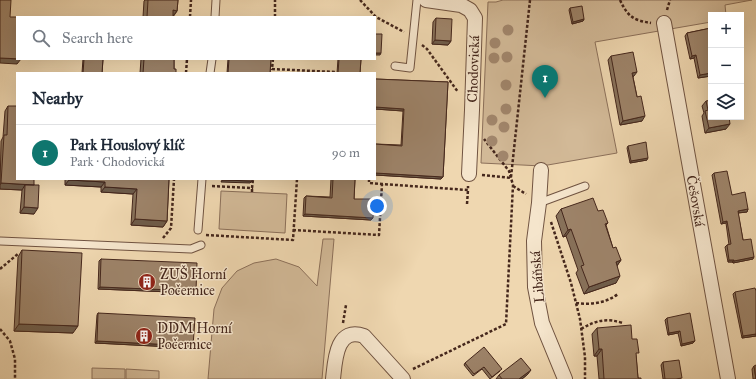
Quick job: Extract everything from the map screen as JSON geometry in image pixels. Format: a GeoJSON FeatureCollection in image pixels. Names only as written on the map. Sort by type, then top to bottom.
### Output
{"type":"FeatureCollection","features":[{"type":"Feature","properties":{"kind":"street","name":"Chodovická"},"geometry":{"type":"LineString","coordinates":[[426,0],[461,5],[470,10],[475,18],[469,174]]}},
{"type":"Feature","properties":{"kind":"street","name":"Češovská"},"geometry":{"type":"LineString","coordinates":[[664,23],[728,379]]}},
{"type":"Feature","properties":{"kind":"street","name":"Libáňská"},"geometry":{"type":"LineString","coordinates":[[541,170],[539,203],[534,241],[535,287],[542,323],[565,379]]}},
{"type":"Feature","properties":{"kind":"street"},"geometry":{"type":"LineString","coordinates":[[333,379],[337,352],[341,341],[348,336],[357,334],[364,336],[402,377]]}},
{"type":"Feature","properties":{"kind":"lane"},"geometry":{"type":"LineString","coordinates":[[215,16],[216,0]]}},
{"type":"Feature","properties":{"kind":"lane"},"geometry":{"type":"LineString","coordinates":[[395,66],[410,68],[417,0]]}},
{"type":"Feature","properties":{"kind":"lane"},"geometry":{"type":"LineString","coordinates":[[210,72],[212,60]]}},
{"type":"Feature","properties":{"kind":"lane"},"geometry":{"type":"LineString","coordinates":[[198,230],[202,182]]}},
{"type":"Feature","properties":{"kind":"lane"},"geometry":{"type":"LineString","coordinates":[[539,203],[585,186]]}},
{"type":"Feature","properties":{"kind":"lane"},"geometry":{"type":"LineString","coordinates":[[0,241],[191,249],[201,245]]}},
{"type":"Feature","properties":{"kind":"path"},"geometry":{"type":"LineString","coordinates":[[190,16],[191,0]]}},
{"type":"Feature","properties":{"kind":"path"},"geometry":{"type":"LineString","coordinates":[[275,0],[275,16]]}},
{"type":"Feature","properties":{"kind":"path"},"geometry":{"type":"LineString","coordinates":[[360,0],[375,16]]}},
{"type":"Feature","properties":{"kind":"path"},"geometry":{"type":"LineString","coordinates":[[511,178],[530,0]]}},
{"type":"Feature","properties":{"kind":"path"},"geometry":{"type":"LineString","coordinates":[[620,0],[634,19],[653,23],[664,23]]}},
{"type":"Feature","properties":{"kind":"path"},"geometry":{"type":"LineString","coordinates":[[376,17],[413,36],[426,49],[458,92]]}},
{"type":"Feature","properties":{"kind":"path"},"geometry":{"type":"LineString","coordinates":[[186,72],[187,60]]}},
{"type":"Feature","properties":{"kind":"path"},"geometry":{"type":"LineString","coordinates":[[273,60],[272,69],[335,72]]}},
{"type":"Feature","properties":{"kind":"path"},"geometry":{"type":"LineString","coordinates":[[402,377],[506,324],[512,186],[511,178],[509,170],[482,137]]}},
{"type":"Feature","properties":{"kind":"path"},"geometry":{"type":"LineString","coordinates":[[467,204],[469,174],[511,178]]}},
{"type":"Feature","properties":{"kind":"path"},"geometry":{"type":"LineString","coordinates":[[162,248],[162,238],[171,228],[174,180]]}},
{"type":"Feature","properties":{"kind":"path"},"geometry":{"type":"LineString","coordinates":[[252,192],[253,180]]}},
{"type":"Feature","properties":{"kind":"path"},"geometry":{"type":"LineString","coordinates":[[201,245],[202,234],[293,240],[297,180]]}},
{"type":"Feature","properties":{"kind":"path"},"geometry":{"type":"LineString","coordinates":[[369,180],[369,184],[468,190]]}},
{"type":"Feature","properties":{"kind":"path"},"geometry":{"type":"LineString","coordinates":[[202,182],[252,188]]}},
{"type":"Feature","properties":{"kind":"path"},"geometry":{"type":"LineString","coordinates":[[294,230],[379,235],[382,184]]}},
{"type":"Feature","properties":{"kind":"path"},"geometry":{"type":"LineString","coordinates":[[539,203],[550,218],[571,283],[580,319],[585,357],[585,379]]}},
{"type":"Feature","properties":{"kind":"path"},"geometry":{"type":"LineString","coordinates":[[0,269],[19,252],[34,242]]}},
{"type":"Feature","properties":{"kind":"path"},"geometry":{"type":"LineString","coordinates":[[576,303],[596,303],[612,299],[618,294]]}},
{"type":"Feature","properties":{"kind":"path"},"geometry":{"type":"LineString","coordinates":[[581,329],[598,321],[614,320],[623,323]]}},
{"type":"Feature","properties":{"kind":"path"},"geometry":{"type":"LineString","coordinates":[[0,329],[10,341],[14,353],[15,379]]}},
{"type":"Feature","properties":{"kind":"shaded area"},"geometry":{"type":"Polygon","coordinates":[[[503,0],[752,0],[725,5],[726,12],[708,12],[708,23],[595,42],[617,153],[542,166],[481,163],[488,2],[503,0]]]}},
{"type":"Feature","properties":{"kind":"shaded area"},"geometry":{"type":"Polygon","coordinates":[[[221,191],[287,194],[285,233],[219,229],[221,191]]]}},
{"type":"Feature","properties":{"kind":"shaded area"},"geometry":{"type":"Polygon","coordinates":[[[323,239],[334,239],[322,379],[208,379],[214,309],[222,288],[237,271],[254,263],[276,259],[299,267],[317,286],[323,239]]]}},
{"type":"Feature","properties":{"kind":"shaded area"},"geometry":{"type":"Polygon","coordinates":[[[92,368],[125,369],[125,379],[92,379],[92,368]]]}},
{"type":"Feature","properties":{"kind":"shaded area"},"geometry":{"type":"Polygon","coordinates":[[[126,369],[159,371],[159,379],[126,379],[126,369]]]}},
{"type":"Feature","properties":{"kind":"building"},"geometry":{"type":"Polygon","coordinates":[[[0,0],[11,0],[10,17],[16,17],[16,59],[0,58],[0,0]]]}},
{"type":"Feature","properties":{"kind":"building"},"geometry":{"type":"Polygon","coordinates":[[[148,0],[178,0],[177,11],[173,10],[173,16],[147,16],[148,0]]]}},
{"type":"Feature","properties":{"kind":"building"},"geometry":{"type":"Polygon","coordinates":[[[582,6],[584,19],[573,22],[570,8],[582,6]]]}},
{"type":"Feature","properties":{"kind":"building"},"geometry":{"type":"Polygon","coordinates":[[[436,18],[452,19],[451,41],[435,40],[436,18]]]}},
{"type":"Feature","properties":{"kind":"building"},"geometry":{"type":"Polygon","coordinates":[[[708,29],[708,74],[700,75],[696,55],[692,56],[687,33],[708,29]]]}},
{"type":"Feature","properties":{"kind":"building"},"geometry":{"type":"Polygon","coordinates":[[[376,34],[382,34],[381,53],[376,53],[376,34]]]}},
{"type":"Feature","properties":{"kind":"building"},"geometry":{"type":"Polygon","coordinates":[[[633,52],[637,72],[632,73],[637,97],[641,96],[645,116],[623,121],[611,56],[633,52]]]}},
{"type":"Feature","properties":{"kind":"building"},"geometry":{"type":"Polygon","coordinates":[[[84,60],[103,60],[102,72],[83,72],[84,60]]]}},
{"type":"Feature","properties":{"kind":"building"},"geometry":{"type":"Polygon","coordinates":[[[144,60],[174,60],[174,69],[176,69],[176,72],[143,72],[144,60]]]}},
{"type":"Feature","properties":{"kind":"building"},"geometry":{"type":"Polygon","coordinates":[[[229,60],[271,60],[270,72],[228,72],[229,60]]]}},
{"type":"Feature","properties":{"kind":"building"},"geometry":{"type":"Polygon","coordinates":[[[339,60],[361,60],[360,72],[338,72],[339,60]]]}},
{"type":"Feature","properties":{"kind":"building"},"geometry":{"type":"Polygon","coordinates":[[[376,79],[448,82],[443,177],[376,173],[376,144],[402,146],[404,109],[376,107],[376,79]]]}},
{"type":"Feature","properties":{"kind":"building"},"geometry":{"type":"Polygon","coordinates":[[[8,106],[16,106],[16,180],[34,180],[34,185],[1,183],[4,135],[7,135],[8,106]]]}},
{"type":"Feature","properties":{"kind":"building"},"geometry":{"type":"Polygon","coordinates":[[[708,110],[708,120],[729,120],[730,124],[709,128],[705,111],[708,110]]]}},
{"type":"Feature","properties":{"kind":"building"},"geometry":{"type":"Polygon","coordinates":[[[646,142],[648,158],[631,161],[628,146],[646,142]]]}},
{"type":"Feature","properties":{"kind":"building"},"geometry":{"type":"Polygon","coordinates":[[[727,171],[732,195],[745,192],[748,209],[738,211],[743,240],[751,239],[754,257],[734,261],[729,260],[727,245],[731,244],[727,221],[723,222],[714,173],[727,171]]]}},
{"type":"Feature","properties":{"kind":"building"},"geometry":{"type":"Polygon","coordinates":[[[69,180],[169,180],[167,221],[135,219],[137,189],[105,187],[105,182],[69,180]]]}},
{"type":"Feature","properties":{"kind":"building"},"geometry":{"type":"Polygon","coordinates":[[[222,180],[252,180],[252,181],[222,180]]]}},
{"type":"Feature","properties":{"kind":"building"},"geometry":{"type":"Polygon","coordinates":[[[333,180],[355,180],[354,199],[374,199],[373,218],[305,214],[306,196],[332,198],[333,180]]]}},
{"type":"Feature","properties":{"kind":"building"},"geometry":{"type":"Polygon","coordinates":[[[25,185],[39,185],[38,208],[24,207],[25,185]]]}},
{"type":"Feature","properties":{"kind":"building"},"geometry":{"type":"Polygon","coordinates":[[[593,198],[598,211],[603,210],[608,223],[605,224],[613,248],[616,247],[621,260],[616,262],[620,276],[589,287],[581,266],[584,265],[571,229],[568,230],[561,209],[593,198]]]}},
{"type":"Feature","properties":{"kind":"building"},"geometry":{"type":"Polygon","coordinates":[[[22,250],[82,253],[78,326],[19,324],[22,250]]]}},
{"type":"Feature","properties":{"kind":"building","name":"ZUŠ Horní Počernice"},"geometry":{"type":"Polygon","coordinates":[[[101,259],[197,263],[196,291],[100,287],[101,259]]]}},
{"type":"Feature","properties":{"kind":"building"},"geometry":{"type":"Polygon","coordinates":[[[755,288],[756,334],[743,336],[735,292],[755,288]]]}},
{"type":"Feature","properties":{"kind":"building","name":"DDM Horní Počernice"},"geometry":{"type":"Polygon","coordinates":[[[98,313],[195,318],[193,346],[97,341],[98,313]]]}},
{"type":"Feature","properties":{"kind":"building"},"geometry":{"type":"Polygon","coordinates":[[[690,313],[695,341],[682,344],[680,331],[669,333],[667,318],[690,313]]]}},
{"type":"Feature","properties":{"kind":"building"},"geometry":{"type":"Polygon","coordinates":[[[631,325],[632,339],[637,339],[639,353],[636,353],[638,378],[641,379],[604,379],[602,349],[599,349],[597,328],[631,325]]]}},
{"type":"Feature","properties":{"kind":"building"},"geometry":{"type":"Polygon","coordinates":[[[484,347],[502,369],[492,377],[484,367],[474,374],[465,363],[484,347]]]}},
{"type":"Feature","properties":{"kind":"building"},"geometry":{"type":"Polygon","coordinates":[[[521,358],[531,370],[519,379],[502,379],[499,375],[521,358]]]}},
{"type":"Feature","properties":{"kind":"building"},"geometry":{"type":"Polygon","coordinates":[[[679,360],[682,378],[665,379],[663,362],[679,360]]]}},
{"type":"Feature","properties":{"kind":"building"},"geometry":{"type":"Polygon","coordinates":[[[756,365],[756,379],[754,366],[756,365]]]}},
{"type":"Feature","properties":{"kind":"place","name":"Park Houslový klíč"},"geometry":{"type":"Point","coordinates":[545,98]}},
{"type":"Feature","properties":{"kind":"place","name":"ZUŠ Horní Počernice"},"geometry":{"type":"Point","coordinates":[147,282]}},
{"type":"Feature","properties":{"kind":"place","name":"DDM Horní Počernice"},"geometry":{"type":"Point","coordinates":[144,336]}}]}
